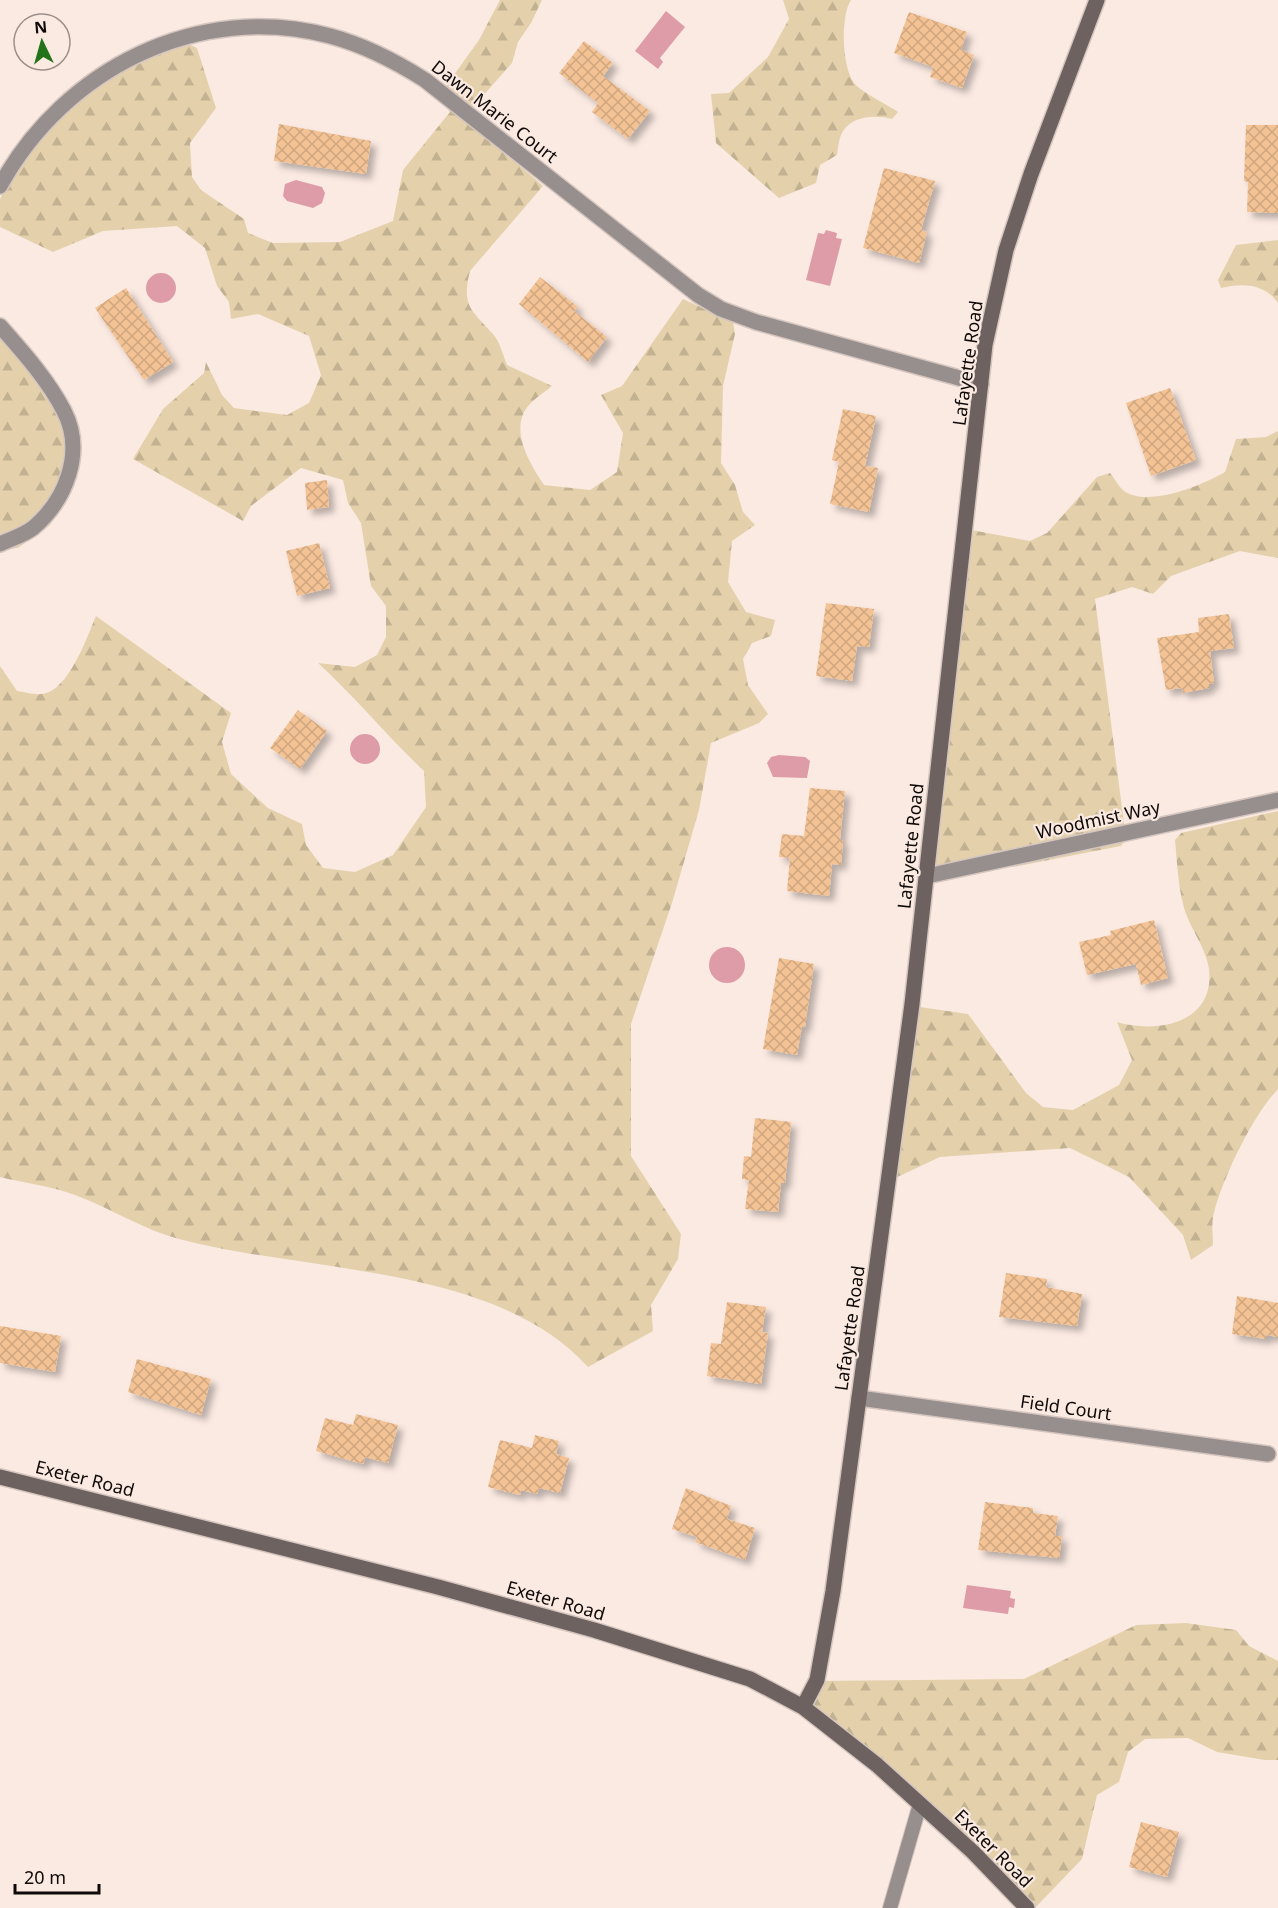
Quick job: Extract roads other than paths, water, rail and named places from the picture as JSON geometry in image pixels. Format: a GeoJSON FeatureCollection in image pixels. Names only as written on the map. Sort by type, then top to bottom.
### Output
{"type":"FeatureCollection","features":[{"type":"Feature","properties":{"kind":"street","name":"Lafayette Road"},"geometry":{"type":"LineString","coordinates":[[803,1707],[817,1680],[829,1613],[912,1004],[985,345],[1006,250],[1031,174],[1097,0]]}},
{"type":"Feature","properties":{"kind":"street","name":"Dawn Marie Court"},"geometry":{"type":"LineString","coordinates":[[0,186],[21,151],[43,124],[68,99],[125,59],[191,35],[225,29],[261,27],[330,36],[395,61],[425,80],[698,295],[721,309],[756,322],[981,384]]}},
{"type":"Feature","properties":{"kind":"street"},"geometry":{"type":"LineString","coordinates":[[0,326],[49,387],[65,413],[72,442],[69,476],[55,506],[31,530],[0,544]]}},
{"type":"Feature","properties":{"kind":"street","name":"Woodmist Way"},"geometry":{"type":"LineString","coordinates":[[927,876],[1278,800]]}},
{"type":"Feature","properties":{"kind":"street","name":"Field Court"},"geometry":{"type":"LineString","coordinates":[[859,1398],[1268,1454]]}},
{"type":"Feature","properties":{"kind":"street","name":"Exeter Road"},"geometry":{"type":"LineString","coordinates":[[0,1477],[426,1584],[594,1630],[750,1679],[803,1707],[877,1765],[973,1852],[1027,1908]]}},
{"type":"Feature","properties":{"kind":"lane"},"geometry":{"type":"LineString","coordinates":[[890,1908],[920,1804]]}}]}
